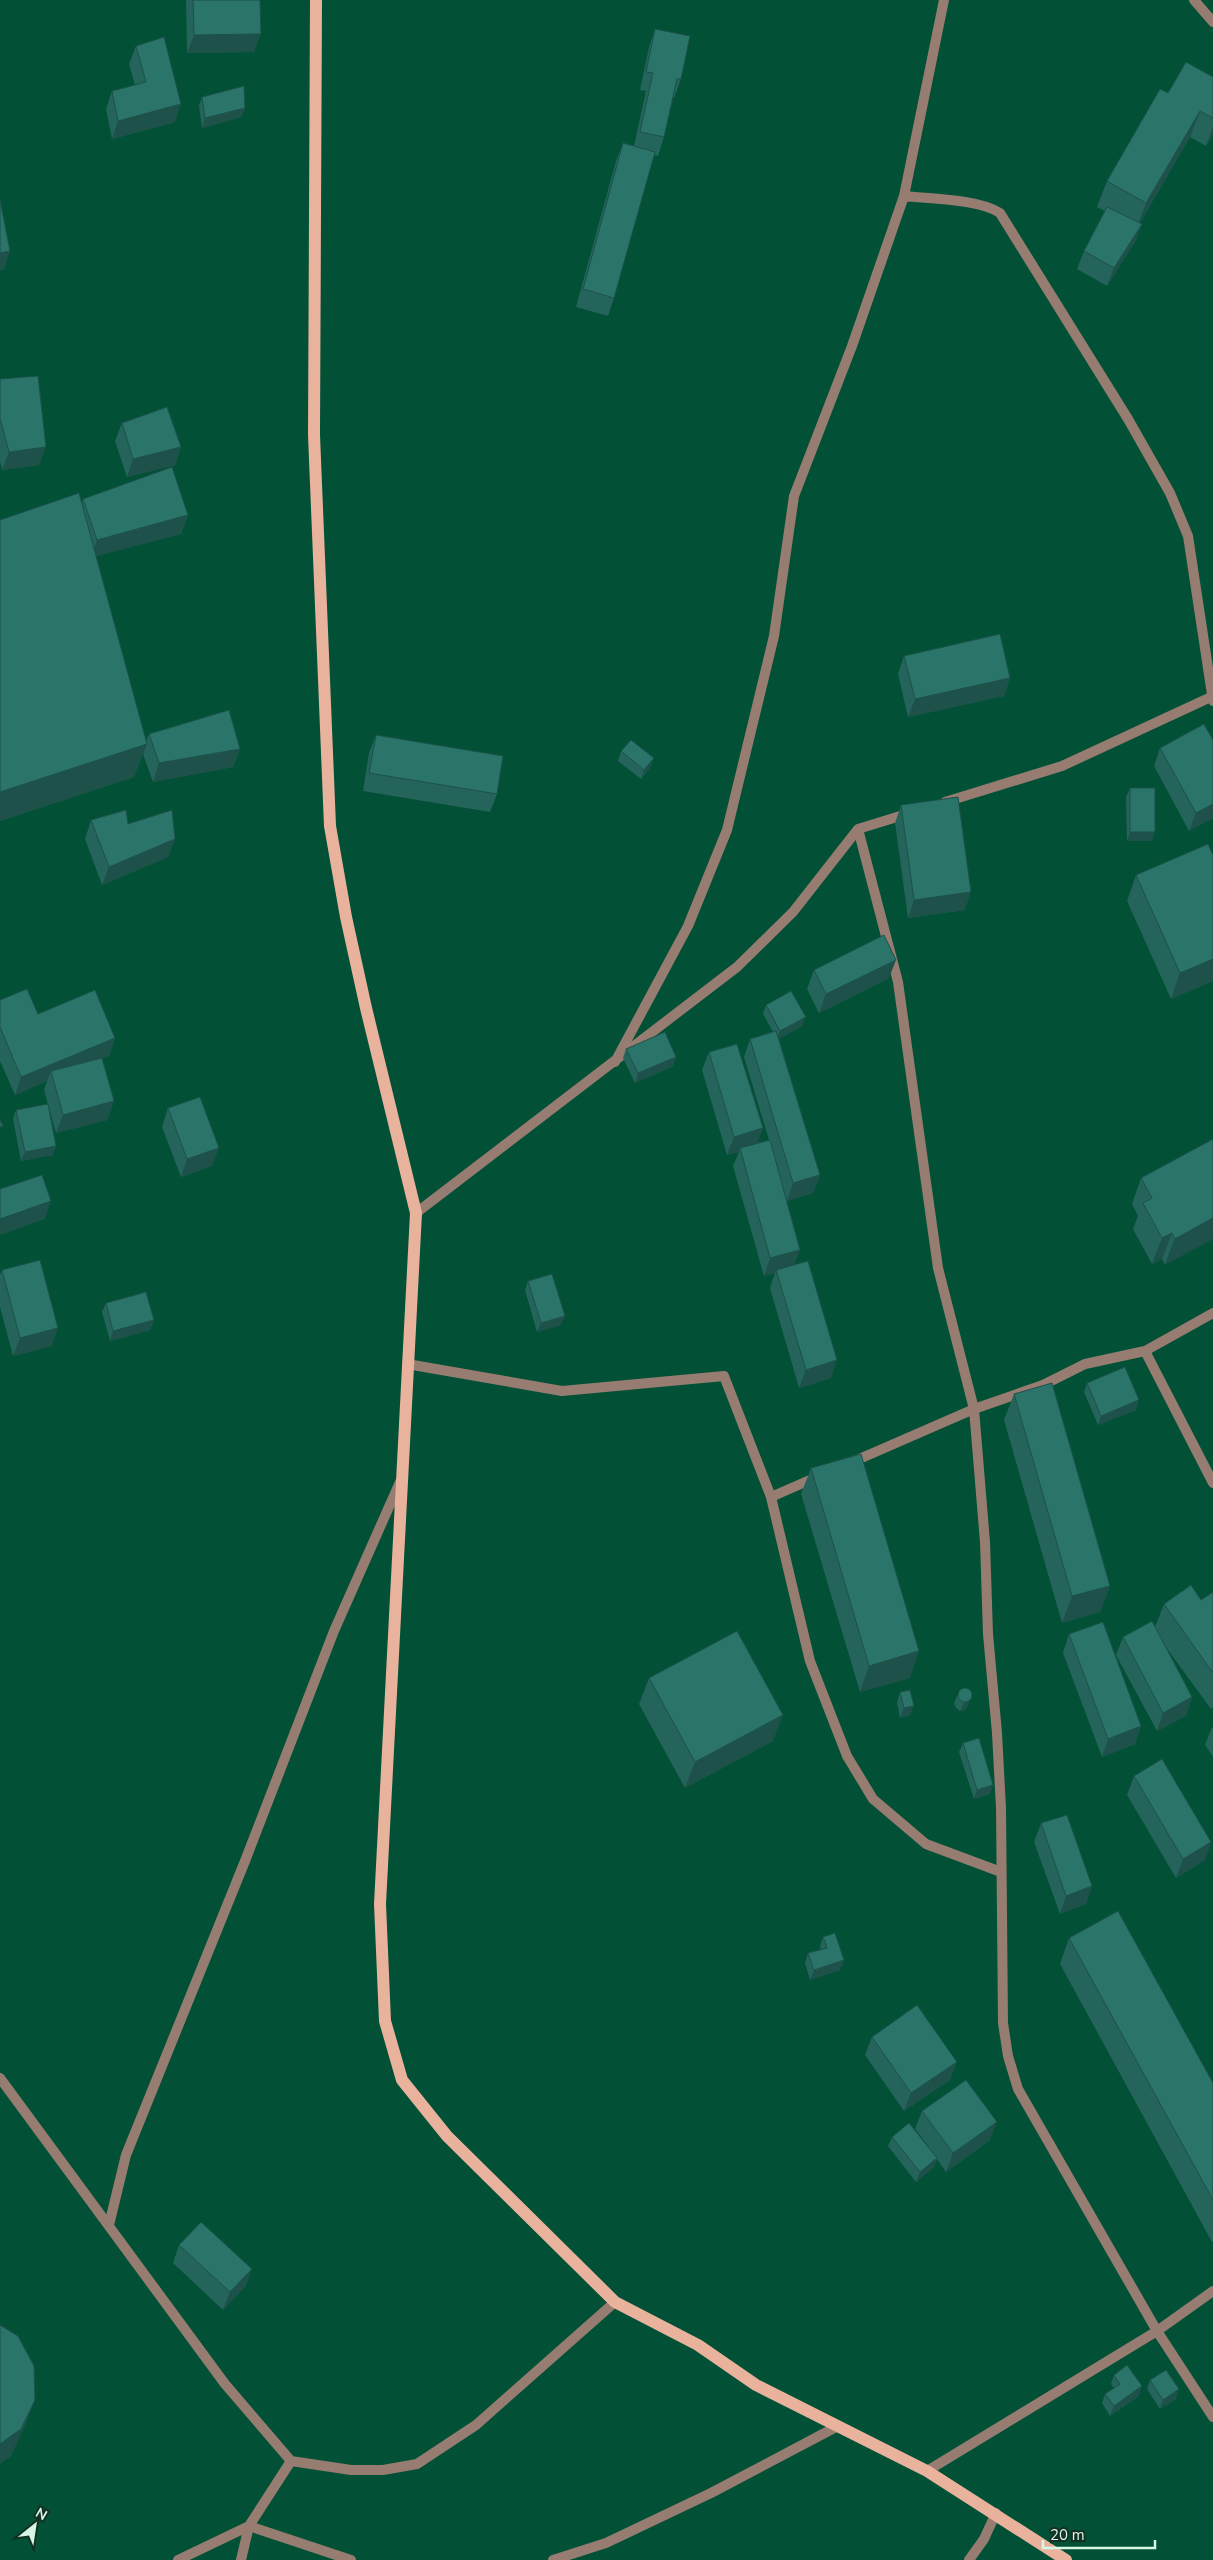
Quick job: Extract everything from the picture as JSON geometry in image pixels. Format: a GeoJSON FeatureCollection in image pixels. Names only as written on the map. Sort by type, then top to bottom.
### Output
{"type":"FeatureCollection","features":[{"type":"Feature","properties":{"kind":"main road"},"geometry":{"type":"LineString","coordinates":[[316,0],[314,434],[330,826],[346,917],[366,1008],[416,1213],[380,1904],[385,2021],[402,2080],[447,2136],[616,2302],[698,2345],[756,2385],[927,2471],[996,2513],[1066,2560]]}},
{"type":"Feature","properties":{"kind":"street"},"geometry":{"type":"LineString","coordinates":[[615,1062],[688,926],[728,830],[774,636],[794,496],[852,346],[904,196],[944,0]]}},
{"type":"Feature","properties":{"kind":"street"},"geometry":{"type":"LineString","coordinates":[[1194,0],[1213,22]]}},
{"type":"Feature","properties":{"kind":"street"},"geometry":{"type":"LineString","coordinates":[[416,1213],[737,967],[793,912],[858,830],[1062,766],[1212,699],[1188,536],[1170,493],[1128,419],[1000,213],[974,205],[904,196]]}},
{"type":"Feature","properties":{"kind":"street"},"geometry":{"type":"LineString","coordinates":[[858,830],[898,982],[938,1268],[974,1409],[985,1542],[988,1634],[997,1733],[1003,2023],[1008,2056],[1018,2089],[1157,2332],[1213,2417]]}},
{"type":"Feature","properties":{"kind":"street"},"geometry":{"type":"LineString","coordinates":[[771,1497],[974,1409],[1043,1385],[1085,1364],[1145,1351],[1213,1313]]}},
{"type":"Feature","properties":{"kind":"street"},"geometry":{"type":"LineString","coordinates":[[1145,1351],[1213,1483]]}},
{"type":"Feature","properties":{"kind":"street"},"geometry":{"type":"LineString","coordinates":[[407,1364],[562,1391],[724,1376],[771,1497],[810,1661],[847,1756],[873,1799],[926,1844],[1001,1872]]}},
{"type":"Feature","properties":{"kind":"street"},"geometry":{"type":"LineString","coordinates":[[109,2225],[126,2155],[245,1861],[334,1631],[402,1477]]}},
{"type":"Feature","properties":{"kind":"street"},"geometry":{"type":"LineString","coordinates":[[0,2078],[225,2384],[291,2461],[351,2470],[383,2470],[417,2464],[476,2425],[616,2302]]}},
{"type":"Feature","properties":{"kind":"street"},"geometry":{"type":"LineString","coordinates":[[927,2471],[1157,2332],[1213,2291]]}},
{"type":"Feature","properties":{"kind":"street"},"geometry":{"type":"LineString","coordinates":[[552,2560],[606,2543],[711,2493],[838,2426]]}},
{"type":"Feature","properties":{"kind":"street"},"geometry":{"type":"LineString","coordinates":[[242,2560],[249,2526],[291,2461]]}},
{"type":"Feature","properties":{"kind":"street"},"geometry":{"type":"LineString","coordinates":[[969,2560],[984,2539],[996,2513]]}},
{"type":"Feature","properties":{"kind":"street"},"geometry":{"type":"LineString","coordinates":[[178,2560],[249,2526],[352,2560]]}},
{"type":"Feature","properties":{"kind":"building"},"geometry":{"type":"Polygon","coordinates":[[[193,0],[260,0],[261,34],[194,35],[193,0]]]}},
{"type":"Feature","properties":{"kind":"building"},"geometry":{"type":"Polygon","coordinates":[[[655,29],[690,36],[681,79],[677,79],[664,137],[640,132],[653,73],[646,72],[655,29]]]}},
{"type":"Feature","properties":{"kind":"building"},"geometry":{"type":"Polygon","coordinates":[[[164,37],[181,104],[118,121],[112,91],[146,82],[136,46],[164,37]]]}},
{"type":"Feature","properties":{"kind":"building"},"geometry":{"type":"Polygon","coordinates":[[[1186,62],[1213,77],[1213,118],[1200,111],[1146,203],[1107,181],[1160,89],[1168,93],[1186,62]]]}},
{"type":"Feature","properties":{"kind":"building"},"geometry":{"type":"Polygon","coordinates":[[[244,86],[245,108],[205,118],[202,97],[244,86]]]}},
{"type":"Feature","properties":{"kind":"building"},"geometry":{"type":"Polygon","coordinates":[[[623,143],[655,152],[614,298],[583,289],[623,143]]]}},
{"type":"Feature","properties":{"kind":"building"},"geometry":{"type":"Polygon","coordinates":[[[0,200],[10,251],[0,253],[0,200]]]}},
{"type":"Feature","properties":{"kind":"building"},"geometry":{"type":"Polygon","coordinates":[[[1107,207],[1142,224],[1114,268],[1084,251],[1107,207]]]}},
{"type":"Feature","properties":{"kind":"building"},"geometry":{"type":"Polygon","coordinates":[[[38,376],[46,447],[9,452],[0,418],[0,379],[38,376]]]}},
{"type":"Feature","properties":{"kind":"building"},"geometry":{"type":"Polygon","coordinates":[[[167,407],[181,447],[133,459],[122,423],[167,407]]]}},
{"type":"Feature","properties":{"kind":"building"},"geometry":{"type":"Polygon","coordinates":[[[172,467],[188,515],[97,540],[83,499],[172,467]]]}},
{"type":"Feature","properties":{"kind":"building"},"geometry":{"type":"Polygon","coordinates":[[[79,493],[147,744],[0,792],[0,520],[79,493]]]}},
{"type":"Feature","properties":{"kind":"building"},"geometry":{"type":"Polygon","coordinates":[[[1000,634],[1010,678],[915,699],[904,656],[1000,634]]]}},
{"type":"Feature","properties":{"kind":"building"},"geometry":{"type":"Polygon","coordinates":[[[229,710],[240,749],[159,763],[149,734],[229,710]]]}},
{"type":"Feature","properties":{"kind":"building"},"geometry":{"type":"Polygon","coordinates":[[[1204,724],[1213,740],[1213,804],[1196,813],[1160,748],[1204,724]]]}},
{"type":"Feature","properties":{"kind":"building"},"geometry":{"type":"Polygon","coordinates":[[[376,735],[503,756],[497,794],[369,773],[376,735]]]}},
{"type":"Feature","properties":{"kind":"building"},"geometry":{"type":"Polygon","coordinates":[[[631,740],[654,758],[644,770],[621,751],[631,740]]]}},
{"type":"Feature","properties":{"kind":"building"},"geometry":{"type":"Polygon","coordinates":[[[1130,788],[1155,788],[1155,832],[1130,832],[1130,788]]]}},
{"type":"Feature","properties":{"kind":"building"},"geometry":{"type":"Polygon","coordinates":[[[958,797],[971,892],[914,900],[901,805],[958,797]]]}},
{"type":"Feature","properties":{"kind":"building"},"geometry":{"type":"Polygon","coordinates":[[[126,810],[128,824],[172,810],[175,839],[109,867],[91,820],[126,810]]]}},
{"type":"Feature","properties":{"kind":"building"},"geometry":{"type":"Polygon","coordinates":[[[1208,844],[1213,855],[1213,959],[1180,973],[1136,875],[1208,844]]]}},
{"type":"Feature","properties":{"kind":"building"},"geometry":{"type":"Polygon","coordinates":[[[884,935],[896,960],[826,994],[814,970],[884,935]]]}},
{"type":"Feature","properties":{"kind":"building"},"geometry":{"type":"Polygon","coordinates":[[[27,989],[38,1014],[95,990],[115,1038],[21,1077],[0,1027],[0,1000],[27,989]]]}},
{"type":"Feature","properties":{"kind":"building"},"geometry":{"type":"Polygon","coordinates":[[[791,991],[806,1017],[780,1031],[766,1005],[791,991]]]}},
{"type":"Feature","properties":{"kind":"building"},"geometry":{"type":"Polygon","coordinates":[[[776,1031],[820,1175],[793,1183],[750,1039],[776,1031]]]}},
{"type":"Feature","properties":{"kind":"building"},"geometry":{"type":"Polygon","coordinates":[[[665,1032],[676,1057],[638,1073],[626,1049],[665,1032]]]}},
{"type":"Feature","properties":{"kind":"building"},"geometry":{"type":"Polygon","coordinates":[[[737,1044],[763,1128],[734,1137],[709,1052],[737,1044]]]}},
{"type":"Feature","properties":{"kind":"building"},"geometry":{"type":"Polygon","coordinates":[[[102,1058],[114,1101],[63,1115],[51,1071],[102,1058]]]}},
{"type":"Feature","properties":{"kind":"building"},"geometry":{"type":"Polygon","coordinates":[[[200,1097],[219,1148],[187,1159],[168,1108],[200,1097]]]}},
{"type":"Feature","properties":{"kind":"building"},"geometry":{"type":"Polygon","coordinates":[[[48,1104],[56,1146],[25,1152],[16,1110],[48,1104]]]}},
{"type":"Feature","properties":{"kind":"building"},"geometry":{"type":"Polygon","coordinates":[[[1213,1139],[1213,1218],[1175,1239],[1172,1233],[1162,1238],[1143,1203],[1152,1198],[1141,1178],[1213,1139]]]}},
{"type":"Feature","properties":{"kind":"building"},"geometry":{"type":"Polygon","coordinates":[[[770,1140],[800,1250],[770,1258],[740,1148],[770,1140]]]}},
{"type":"Feature","properties":{"kind":"building"},"geometry":{"type":"Polygon","coordinates":[[[42,1175],[51,1201],[0,1219],[0,1189],[42,1175]]]}},
{"type":"Feature","properties":{"kind":"building"},"geometry":{"type":"Polygon","coordinates":[[[40,1260],[58,1328],[20,1338],[2,1270],[40,1260]]]}},
{"type":"Feature","properties":{"kind":"building"},"geometry":{"type":"Polygon","coordinates":[[[808,1261],[837,1360],[806,1370],[776,1270],[808,1261]]]}},
{"type":"Feature","properties":{"kind":"building"},"geometry":{"type":"Polygon","coordinates":[[[552,1274],[565,1316],[541,1323],[528,1281],[552,1274]]]}},
{"type":"Feature","properties":{"kind":"building"},"geometry":{"type":"Polygon","coordinates":[[[146,1292],[154,1320],[113,1331],[106,1303],[146,1292]]]}},
{"type":"Feature","properties":{"kind":"building"},"geometry":{"type":"Polygon","coordinates":[[[1125,1367],[1139,1400],[1101,1416],[1087,1383],[1125,1367]]]}},
{"type":"Feature","properties":{"kind":"building"},"geometry":{"type":"Polygon","coordinates":[[[1052,1383],[1110,1586],[1072,1596],[1014,1394],[1052,1383]]]}},
{"type":"Feature","properties":{"kind":"building"},"geometry":{"type":"Polygon","coordinates":[[[861,1454],[919,1651],[869,1666],[811,1468],[861,1454]]]}},
{"type":"Feature","properties":{"kind":"building"},"geometry":{"type":"Polygon","coordinates":[[[1191,1585],[1201,1600],[1213,1592],[1213,1673],[1164,1604],[1191,1585]]]}},
{"type":"Feature","properties":{"kind":"building"},"geometry":{"type":"Polygon","coordinates":[[[1152,1621],[1192,1697],[1163,1713],[1123,1637],[1152,1621]]]}},
{"type":"Feature","properties":{"kind":"building"},"geometry":{"type":"Polygon","coordinates":[[[1103,1622],[1141,1726],[1108,1739],[1069,1634],[1103,1622]]]}},
{"type":"Feature","properties":{"kind":"building"},"geometry":{"type":"Polygon","coordinates":[[[737,1631],[783,1715],[695,1762],[649,1678],[737,1631]]]}},
{"type":"Feature","properties":{"kind":"building"},"geometry":{"type":"Polygon","coordinates":[[[965,1688],[970,1690],[972,1695],[970,1700],[965,1702],[960,1700],[958,1695],[960,1690],[965,1688]]]}},
{"type":"Feature","properties":{"kind":"building"},"geometry":{"type":"Polygon","coordinates":[[[910,1690],[914,1706],[904,1708],[900,1692],[910,1690]]]}},
{"type":"Feature","properties":{"kind":"building"},"geometry":{"type":"Polygon","coordinates":[[[979,1738],[993,1785],[977,1790],[963,1743],[979,1738]]]}},
{"type":"Feature","properties":{"kind":"building"},"geometry":{"type":"Polygon","coordinates":[[[1162,1759],[1211,1842],[1183,1859],[1134,1776],[1162,1759]]]}},
{"type":"Feature","properties":{"kind":"building"},"geometry":{"type":"Polygon","coordinates":[[[1067,1815],[1092,1886],[1066,1896],[1041,1823],[1067,1815]]]}},
{"type":"Feature","properties":{"kind":"building"},"geometry":{"type":"Polygon","coordinates":[[[1118,1911],[1213,2083],[1213,2200],[1069,1938],[1118,1911]]]}},
{"type":"Feature","properties":{"kind":"building"},"geometry":{"type":"Polygon","coordinates":[[[835,1933],[844,1960],[814,1970],[808,1953],[827,1948],[823,1937],[835,1933]]]}},
{"type":"Feature","properties":{"kind":"building"},"geometry":{"type":"Polygon","coordinates":[[[917,2005],[957,2062],[911,2093],[872,2037],[917,2005]]]}},
{"type":"Feature","properties":{"kind":"building"},"geometry":{"type":"Polygon","coordinates":[[[966,2080],[997,2122],[953,2153],[922,2111],[966,2080]]]}},
{"type":"Feature","properties":{"kind":"building"},"geometry":{"type":"Polygon","coordinates":[[[909,2123],[937,2158],[920,2172],[892,2137],[909,2123]]]}},
{"type":"Feature","properties":{"kind":"building"},"geometry":{"type":"Polygon","coordinates":[[[201,2222],[252,2269],[230,2292],[179,2245],[201,2222]]]}},
{"type":"Feature","properties":{"kind":"building"},"geometry":{"type":"Polygon","coordinates":[[[0,2325],[18,2336],[34,2366],[35,2400],[21,2429],[0,2444],[0,2325]]]}},
{"type":"Feature","properties":{"kind":"building"},"geometry":{"type":"Polygon","coordinates":[[[1127,2365],[1142,2386],[1114,2406],[1105,2394],[1120,2384],[1114,2375],[1127,2365]]]}},
{"type":"Feature","properties":{"kind":"building"},"geometry":{"type":"Polygon","coordinates":[[[1166,2370],[1179,2389],[1163,2400],[1150,2380],[1166,2370]]]}}]}
